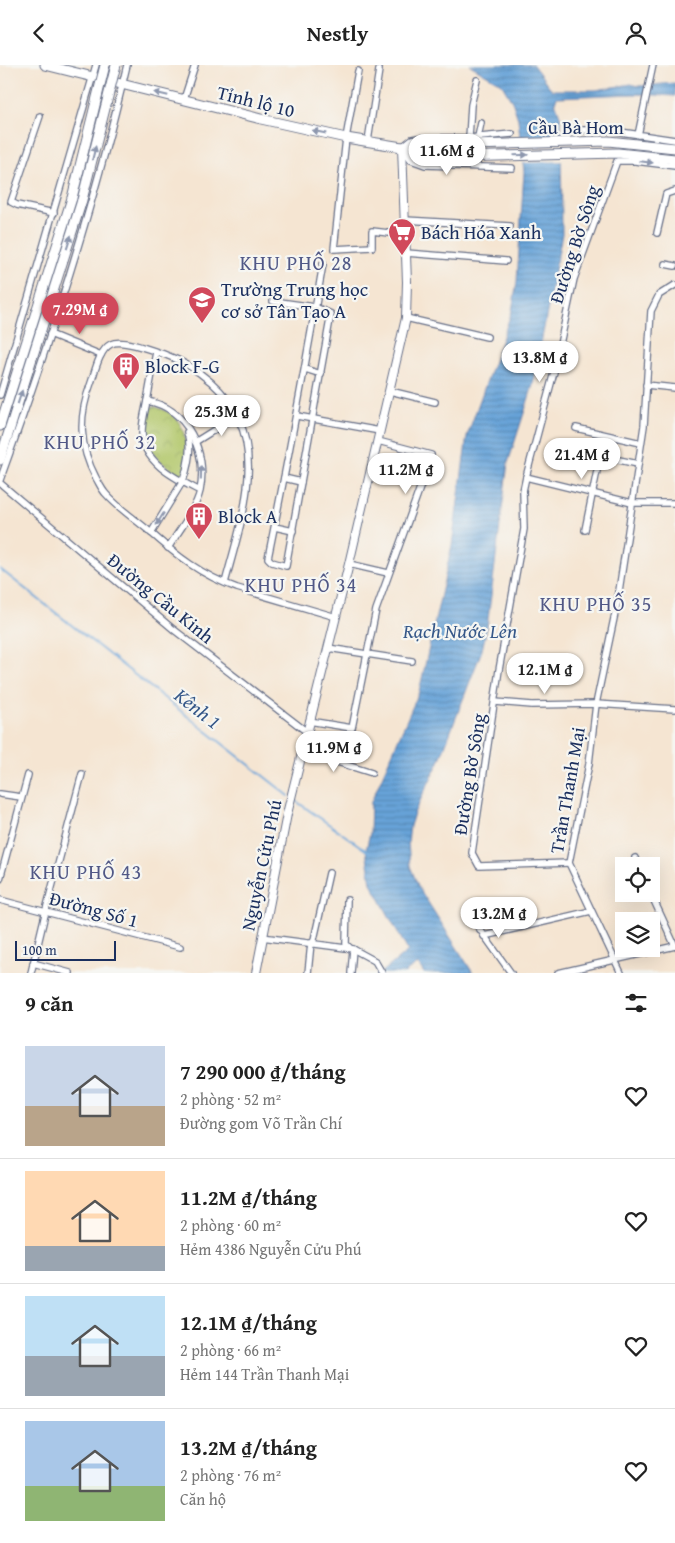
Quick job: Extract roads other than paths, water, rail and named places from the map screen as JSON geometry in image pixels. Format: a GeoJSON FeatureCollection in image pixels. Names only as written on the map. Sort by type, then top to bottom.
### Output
{"type":"FeatureCollection","features":[{"type":"Feature","properties":{"kind":"main road","name":"Tỉnh lộ 10"},"geometry":{"type":"LineString","coordinates":[[45,65],[261,119],[346,138],[402,147],[417,147]]}},
{"type":"Feature","properties":{"kind":"main road"},"geometry":{"type":"LineString","coordinates":[[0,426],[72,198],[105,65]]}},
{"type":"Feature","properties":{"kind":"main road"},"geometry":{"type":"LineString","coordinates":[[0,460],[82,200],[116,65]]}},
{"type":"Feature","properties":{"kind":"main road","name":"Cầu Bà Hom"},"geometry":{"type":"LineString","coordinates":[[417,147],[608,141],[675,148]]}},
{"type":"Feature","properties":{"kind":"main road","name":"Tỉnh lộ 10"},"geometry":{"type":"LineString","coordinates":[[402,147],[420,158]]}},
{"type":"Feature","properties":{"kind":"main road","name":"Nguyễn Cửu Phú"},"geometry":{"type":"LineString","coordinates":[[256,973],[287,814],[349,564],[406,318],[408,300],[402,147]]}},
{"type":"Feature","properties":{"kind":"main road","name":"Cầu Bà Hom"},"geometry":{"type":"LineString","coordinates":[[420,158],[618,153],[675,159]]}},
{"type":"Feature","properties":{"kind":"street"},"geometry":{"type":"LineString","coordinates":[[0,395],[96,65]]}},
{"type":"Feature","properties":{"kind":"street"},"geometry":{"type":"LineString","coordinates":[[0,482],[50,334],[104,156],[127,65]]}},
{"type":"Feature","properties":{"kind":"street"},"geometry":{"type":"LineString","coordinates":[[184,99],[195,65]]}},
{"type":"Feature","properties":{"kind":"street"},"geometry":{"type":"LineString","coordinates":[[638,135],[653,65]]}},
{"type":"Feature","properties":{"kind":"street"},"geometry":{"type":"LineString","coordinates":[[368,141],[379,70]]}},
{"type":"Feature","properties":{"kind":"street"},"geometry":{"type":"LineString","coordinates":[[358,71],[346,138],[334,249],[372,247],[372,231],[406,235]]}},
{"type":"Feature","properties":{"kind":"street"},"geometry":{"type":"LineString","coordinates":[[469,138],[472,100],[477,80]]}},
{"type":"Feature","properties":{"kind":"street"},"geometry":{"type":"LineString","coordinates":[[40,116],[11,202],[54,213]]}},
{"type":"Feature","properties":{"kind":"street"},"geometry":{"type":"LineString","coordinates":[[478,137],[480,123]]}},
{"type":"Feature","properties":{"kind":"street"},"geometry":{"type":"LineString","coordinates":[[575,130],[602,130],[675,139]]}},
{"type":"Feature","properties":{"kind":"street"},"geometry":{"type":"LineString","coordinates":[[512,134],[469,138],[418,138],[412,139],[402,147],[411,160],[424,165],[512,168]]}},
{"type":"Feature","properties":{"kind":"street","name":"Đường Bờ Sông"},"geometry":{"type":"LineString","coordinates":[[569,863],[478,866],[472,853],[524,529],[523,491],[554,372],[574,279],[617,161],[635,161],[675,166]]}},
{"type":"Feature","properties":{"kind":"street"},"geometry":{"type":"LineString","coordinates":[[656,233],[666,194],[675,191]]}},
{"type":"Feature","properties":{"kind":"street"},"geometry":{"type":"LineString","coordinates":[[405,220],[510,226]]}},
{"type":"Feature","properties":{"kind":"street"},"geometry":{"type":"LineString","coordinates":[[406,253],[506,261]]}},
{"type":"Feature","properties":{"kind":"street"},"geometry":{"type":"LineString","coordinates":[[273,301],[315,307],[331,314],[286,566],[272,562],[268,558],[305,369],[315,307],[323,264]]}},
{"type":"Feature","properties":{"kind":"street"},"geometry":{"type":"LineString","coordinates":[[665,264],[675,266]]}},
{"type":"Feature","properties":{"kind":"street","name":"Trần Thanh Mại"},"geometry":{"type":"LineString","coordinates":[[621,973],[569,863],[589,764],[596,704],[617,604],[644,426],[651,311],[659,295],[675,285]]}},
{"type":"Feature","properties":{"kind":"street"},"geometry":{"type":"LineString","coordinates":[[406,318],[487,337]]}},
{"type":"Feature","properties":{"kind":"street"},"geometry":{"type":"LineString","coordinates":[[50,334],[102,355]]}},
{"type":"Feature","properties":{"kind":"street"},"geometry":{"type":"LineString","coordinates":[[225,583],[242,515],[249,473],[248,452],[238,415],[223,393],[194,367],[156,352],[120,342],[112,343],[102,355],[85,401],[81,430],[83,443],[93,471],[105,493],[180,559],[202,572],[225,583],[336,617]]}},
{"type":"Feature","properties":{"kind":"street"},"geometry":{"type":"LineString","coordinates":[[156,352],[142,433],[144,443],[149,453],[162,469],[200,491]]}},
{"type":"Feature","properties":{"kind":"street"},"geometry":{"type":"LineString","coordinates":[[305,369],[321,374]]}},
{"type":"Feature","properties":{"kind":"street"},"geometry":{"type":"LineString","coordinates":[[646,385],[675,388]]}},
{"type":"Feature","properties":{"kind":"street"},"geometry":{"type":"LineString","coordinates":[[390,391],[435,402]]}},
{"type":"Feature","properties":{"kind":"street"},"geometry":{"type":"LineString","coordinates":[[147,401],[160,404],[169,409],[186,425],[196,442],[202,469],[200,491],[196,501],[168,548]]}},
{"type":"Feature","properties":{"kind":"street"},"geometry":{"type":"LineString","coordinates":[[196,442],[238,415]]}},
{"type":"Feature","properties":{"kind":"street"},"geometry":{"type":"LineString","coordinates":[[296,415],[380,431]]}},
{"type":"Feature","properties":{"kind":"street"},"geometry":{"type":"LineString","coordinates":[[150,533],[183,481],[189,457],[189,439],[186,425]]}},
{"type":"Feature","properties":{"kind":"street"},"geometry":{"type":"LineString","coordinates":[[576,428],[641,443]]}},
{"type":"Feature","properties":{"kind":"street"},"geometry":{"type":"LineString","coordinates":[[309,721],[352,728],[376,610],[430,455],[378,441]]}},
{"type":"Feature","properties":{"kind":"street"},"geometry":{"type":"LineString","coordinates":[[586,530],[600,456],[638,464]]}},
{"type":"Feature","properties":{"kind":"street"},"geometry":{"type":"LineString","coordinates":[[526,477],[632,503],[675,503]]}},
{"type":"Feature","properties":{"kind":"street"},"geometry":{"type":"LineString","coordinates":[[284,478],[301,482]]}},
{"type":"Feature","properties":{"kind":"street","name":"Đường Cầu Kinh"},"geometry":{"type":"LineString","coordinates":[[0,482],[173,629],[307,732]]}},
{"type":"Feature","properties":{"kind":"street"},"geometry":{"type":"LineString","coordinates":[[275,527],[292,531]]}},
{"type":"Feature","properties":{"kind":"street"},"geometry":{"type":"LineString","coordinates":[[349,564],[388,573]]}},
{"type":"Feature","properties":{"kind":"street"},"geometry":{"type":"LineString","coordinates":[[328,649],[412,661]]}},
{"type":"Feature","properties":{"kind":"street"},"geometry":{"type":"LineString","coordinates":[[495,702],[542,706],[596,704],[675,709]]}},
{"type":"Feature","properties":{"kind":"street"},"geometry":{"type":"LineString","coordinates":[[302,751],[372,773]]}},
{"type":"Feature","properties":{"kind":"street"},"geometry":{"type":"LineString","coordinates":[[31,973],[45,912],[82,774]]}},
{"type":"Feature","properties":{"kind":"street"},"geometry":{"type":"LineString","coordinates":[[0,879],[28,775]]}},
{"type":"Feature","properties":{"kind":"street"},"geometry":{"type":"LineString","coordinates":[[0,794],[21,797]]}},
{"type":"Feature","properties":{"kind":"street"},"geometry":{"type":"LineString","coordinates":[[308,973],[312,943],[329,873]]}},
{"type":"Feature","properties":{"kind":"street","name":"Đường Số 1"},"geometry":{"type":"LineString","coordinates":[[0,900],[180,947]]}},
{"type":"Feature","properties":{"kind":"street"},"geometry":{"type":"LineString","coordinates":[[347,900],[346,944],[375,961],[382,973]]}},
{"type":"Feature","properties":{"kind":"street"},"geometry":{"type":"LineString","coordinates":[[558,973],[675,946],[655,902]]}},
{"type":"Feature","properties":{"kind":"street"},"geometry":{"type":"LineString","coordinates":[[484,936],[592,911]]}},
{"type":"Feature","properties":{"kind":"street"},"geometry":{"type":"LineString","coordinates":[[471,917],[511,973]]}},
{"type":"Feature","properties":{"kind":"street"},"geometry":{"type":"LineString","coordinates":[[262,937],[352,949]]}},
{"type":"Feature","properties":{"kind":"street"},"geometry":{"type":"LineString","coordinates":[[350,973],[352,949]]}},
{"type":"Feature","properties":{"kind":"street"},"geometry":{"type":"LineString","coordinates":[[33,963],[70,973]]}},
{"type":"Feature","properties":{"kind":"water","name":"Rạch Nước Lên"},"geometry":{"type":"Polygon","coordinates":[[[470,65],[533,65],[552,90],[596,90],[631,84],[639,86],[675,83],[675,96],[633,94],[557,97],[555,102],[561,119],[562,234],[533,385],[508,463],[487,627],[482,650],[439,762],[414,813],[408,843],[410,866],[419,888],[473,973],[424,973],[418,964],[404,973],[381,973],[408,951],[371,883],[366,850],[370,833],[371,802],[419,692],[452,545],[467,436],[512,311],[517,281],[524,172],[518,119],[512,101],[502,84],[470,65]]]}},
{"type":"Feature","properties":{"kind":"waterway","name":"Kênh 1"},"geometry":{"type":"LineString","coordinates":[[0,569],[289,796]]}},
{"type":"Feature","properties":{"kind":"waterway","name":"Kênh 1"},"geometry":{"type":"LineString","coordinates":[[293,799],[367,851]]}},
{"type":"Feature","properties":{"kind":"place","name":"Bách Hóa Xanh"},"geometry":{"type":"Point","coordinates":[402,256]}},
{"type":"Feature","properties":{"kind":"place","name":"Trường Trung học cơ sở Tân Tạo A"},"geometry":{"type":"Point","coordinates":[202,324]}},
{"type":"Feature","properties":{"kind":"place","name":"Block F-G"},"geometry":{"type":"Point","coordinates":[126,390]}},
{"type":"Feature","properties":{"kind":"place","name":"Block A"},"geometry":{"type":"Point","coordinates":[199,540]}},
{"type":"Feature","properties":{"kind":"district","name":"KHU PHỐ 28"},"geometry":{"type":"Point","coordinates":[296,262]}},
{"type":"Feature","properties":{"kind":"district","name":"KHU PHỐ 32"},"geometry":{"type":"Point","coordinates":[100,441]}},
{"type":"Feature","properties":{"kind":"district","name":"KHU PHỐ 34"},"geometry":{"type":"Point","coordinates":[301,584]}},
{"type":"Feature","properties":{"kind":"district","name":"KHU PHỐ 35"},"geometry":{"type":"Point","coordinates":[596,603]}},
{"type":"Feature","properties":{"kind":"district","name":"KHU PHỐ 43"},"geometry":{"type":"Point","coordinates":[86,871]}}]}
